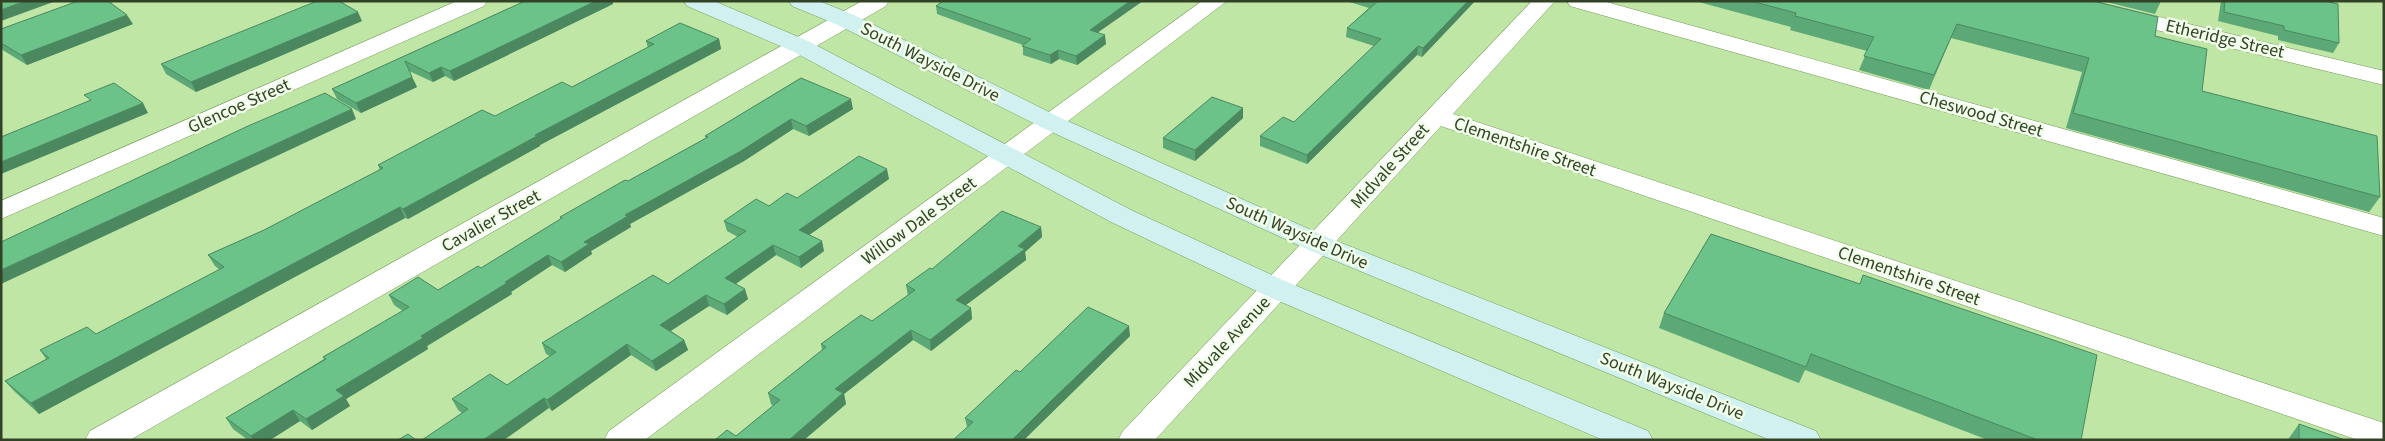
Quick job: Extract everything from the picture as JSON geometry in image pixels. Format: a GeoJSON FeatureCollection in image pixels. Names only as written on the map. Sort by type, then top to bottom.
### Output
{"type":"FeatureCollection","features":[{"type":"Feature","properties":{"kind":"main road"},"geometry":{"type":"LineString","coordinates":[[695,1],[800,46],[1121,216],[1277,289],[1636,440]]}},
{"type":"Feature","properties":{"kind":"main road","name":"South Wayside Drive"},"geometry":{"type":"LineString","coordinates":[[800,1],[846,20],[1052,123],[1319,244],[1804,440]]}},
{"type":"Feature","properties":{"kind":"street","name":"Glencoe Street"},"geometry":{"type":"LineString","coordinates":[[1,211],[476,1]]}},
{"type":"Feature","properties":{"kind":"street","name":"Cavalier Street"},"geometry":{"type":"LineString","coordinates":[[102,440],[878,1]]}},
{"type":"Feature","properties":{"kind":"street","name":"Willow Dale Street"},"geometry":{"type":"LineString","coordinates":[[621,440],[1216,1]]}},
{"type":"Feature","properties":{"kind":"street","name":"Midvale Street"},"geometry":{"type":"LineString","coordinates":[[1319,244],[1435,116],[1544,1]]}},
{"type":"Feature","properties":{"kind":"street","name":"Cheswood Street"},"geometry":{"type":"LineString","coordinates":[[1578,1],[2384,228]]}},
{"type":"Feature","properties":{"kind":"street","name":"Etheridge Street"},"geometry":{"type":"LineString","coordinates":[[2065,1],[2384,78]]}},
{"type":"Feature","properties":{"kind":"street","name":"Clementshire Street"},"geometry":{"type":"LineString","coordinates":[[1435,116],[2384,436]]}},
{"type":"Feature","properties":{"kind":"street","name":"Midvale Avenue"},"geometry":{"type":"LineString","coordinates":[[1135,440],[1319,244]]}},
{"type":"Feature","properties":{"kind":"building"},"geometry":{"type":"Polygon","coordinates":[[[1,1],[25,1],[1,10],[1,1]]]}},
{"type":"Feature","properties":{"kind":"building"},"geometry":{"type":"Polygon","coordinates":[[[78,1],[108,1],[127,15],[21,55],[1,43],[1,29],[78,1]]]}},
{"type":"Feature","properties":{"kind":"building"},"geometry":{"type":"Polygon","coordinates":[[[317,1],[339,1],[358,12],[191,82],[161,64],[317,1]]]}},
{"type":"Feature","properties":{"kind":"building"},"geometry":{"type":"Polygon","coordinates":[[[525,1],[596,1],[450,71],[441,67],[429,73],[405,61],[412,77],[356,103],[332,89],[525,1]]]}},
{"type":"Feature","properties":{"kind":"building"},"geometry":{"type":"Polygon","coordinates":[[[943,1],[1130,1],[1090,30],[1105,35],[1076,56],[1058,50],[1050,55],[1022,46],[1031,39],[936,6],[943,1]]]}},
{"type":"Feature","properties":{"kind":"building"},"geometry":{"type":"Polygon","coordinates":[[[1375,1],[1468,1],[1423,48],[1418,46],[1307,155],[1260,136],[1283,117],[1294,122],[1381,39],[1347,28],[1377,2],[1375,1]]]}},
{"type":"Feature","properties":{"kind":"building"},"geometry":{"type":"Polygon","coordinates":[[[1751,1],[2093,1],[2158,17],[2155,36],[2207,49],[2202,91],[2377,136],[2380,197],[2073,113],[2089,58],[1957,24],[1934,75],[1864,56],[1874,37],[1795,16],[1796,13],[1751,1]]]}},
{"type":"Feature","properties":{"kind":"building"},"geometry":{"type":"Polygon","coordinates":[[[2225,1],[2325,1],[2338,4],[2339,43],[2284,30],[2284,26],[2224,12],[2225,1]]]}},
{"type":"Feature","properties":{"kind":"building"},"geometry":{"type":"Polygon","coordinates":[[[680,23],[719,39],[535,135],[537,136],[403,209],[400,207],[31,403],[5,381],[49,358],[40,350],[87,327],[96,334],[224,267],[208,255],[264,230],[383,168],[378,165],[482,110],[495,116],[562,82],[572,87],[654,44],[646,41],[680,23]]]}},
{"type":"Feature","properties":{"kind":"building"},"geometry":{"type":"Polygon","coordinates":[[[801,78],[851,99],[806,126],[791,119],[741,151],[625,215],[628,216],[584,242],[589,244],[561,262],[548,255],[505,282],[507,283],[421,336],[423,338],[336,390],[344,396],[306,419],[293,410],[251,436],[226,418],[326,359],[323,357],[409,307],[389,295],[418,277],[438,290],[478,266],[481,268],[562,218],[560,217],[625,180],[628,181],[708,137],[705,136],[801,78]]]}},
{"type":"Feature","properties":{"kind":"building"},"geometry":{"type":"Polygon","coordinates":[[[114,83],[143,103],[1,162],[1,137],[91,100],[84,95],[114,83]]]}},
{"type":"Feature","properties":{"kind":"building"},"geometry":{"type":"Polygon","coordinates":[[[325,93],[352,109],[1,270],[1,242],[248,126],[325,93]]]}},
{"type":"Feature","properties":{"kind":"building"},"geometry":{"type":"Polygon","coordinates":[[[1212,97],[1243,108],[1195,150],[1163,138],[1212,97]]]}},
{"type":"Feature","properties":{"kind":"building"},"geometry":{"type":"Polygon","coordinates":[[[859,156],[887,169],[799,230],[822,241],[799,257],[773,245],[725,278],[745,289],[724,304],[706,295],[660,325],[684,340],[652,361],[627,344],[547,400],[544,398],[483,440],[422,440],[468,409],[452,399],[490,374],[507,385],[556,352],[542,343],[653,275],[668,284],[746,231],[724,221],[756,199],[769,206],[787,193],[797,198],[859,156]]]}},
{"type":"Feature","properties":{"kind":"building"},"geometry":{"type":"Polygon","coordinates":[[[1002,211],[1041,227],[1018,246],[1025,249],[956,300],[971,308],[930,340],[911,330],[835,389],[843,393],[789,440],[715,440],[727,430],[736,436],[780,400],[768,393],[826,347],[821,344],[861,315],[872,321],[915,290],[906,285],[930,268],[932,269],[1002,211]]]}},
{"type":"Feature","properties":{"kind":"building"},"geometry":{"type":"Polygon","coordinates":[[[1711,234],[1860,284],[1863,275],[2097,355],[2081,440],[2038,440],[1811,354],[1806,367],[1664,313],[1711,234]]]}},
{"type":"Feature","properties":{"kind":"building"},"geometry":{"type":"Polygon","coordinates":[[[1088,307],[1129,326],[1012,440],[953,440],[973,422],[965,418],[1016,370],[1020,372],[1088,307]]]}},
{"type":"Feature","properties":{"kind":"building"},"geometry":{"type":"Polygon","coordinates":[[[2299,424],[2345,440],[2299,440],[2299,424]]]}},
{"type":"Feature","properties":{"kind":"building"},"geometry":{"type":"Polygon","coordinates":[[[408,434],[416,440],[398,440],[408,434]]]}}]}
